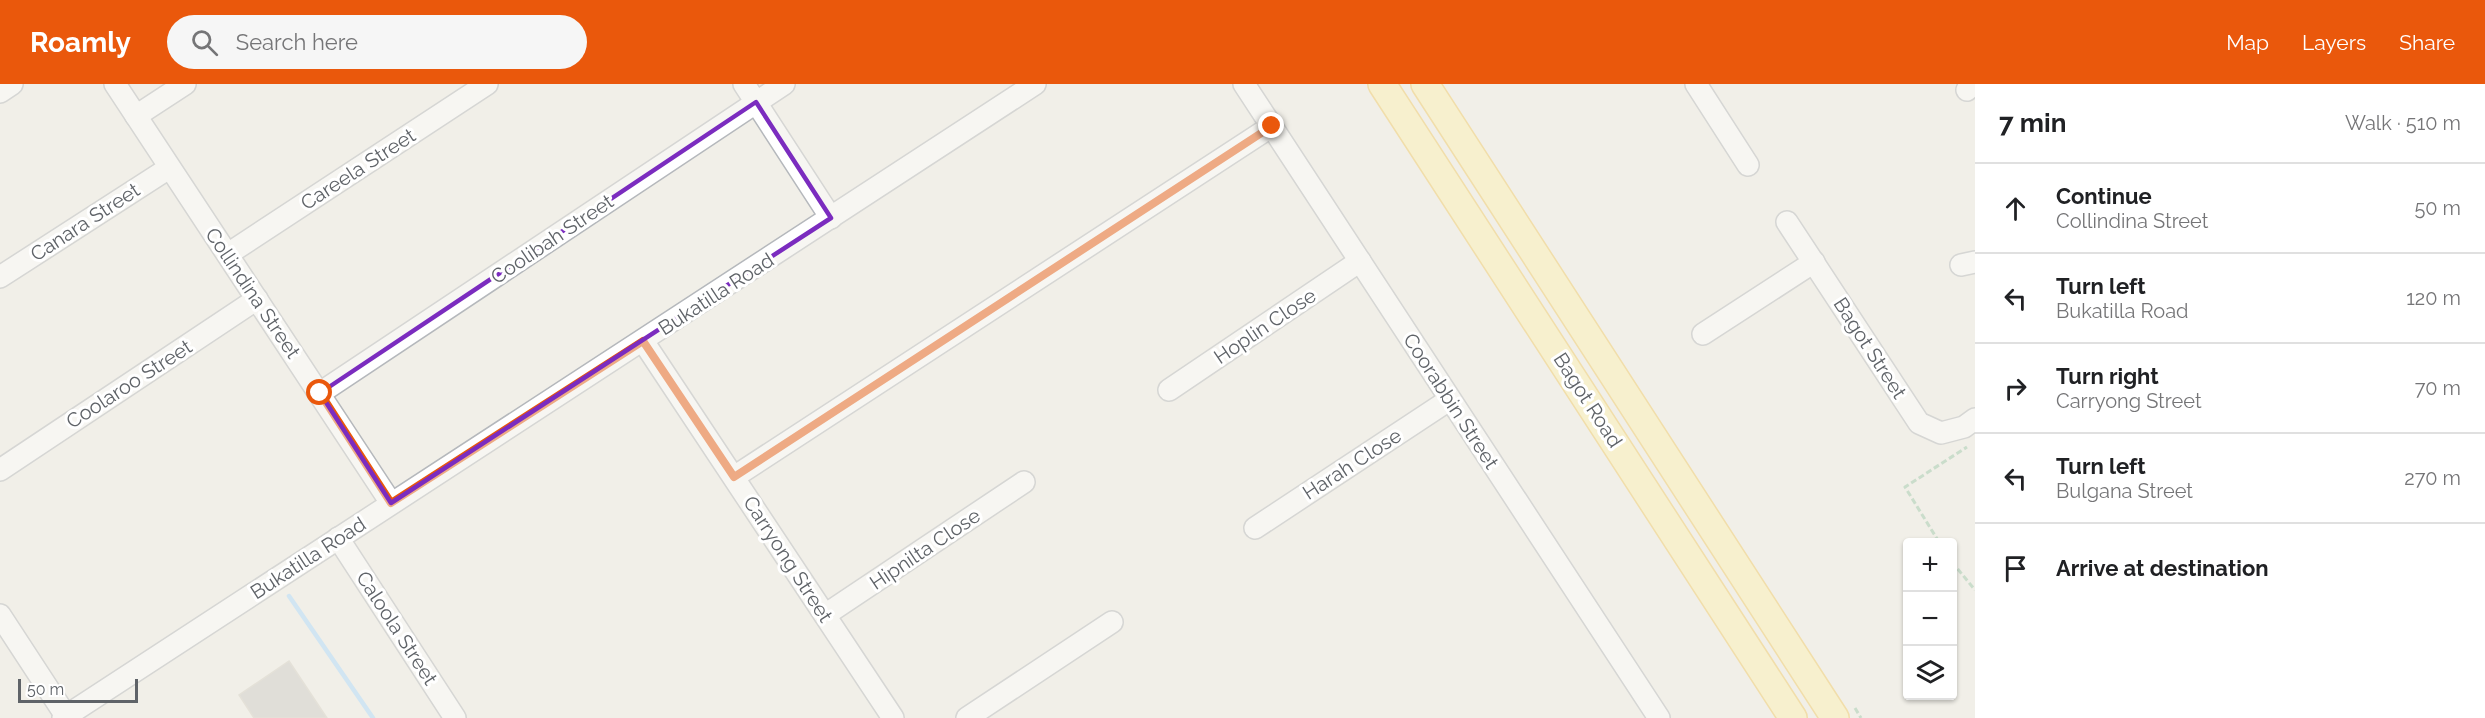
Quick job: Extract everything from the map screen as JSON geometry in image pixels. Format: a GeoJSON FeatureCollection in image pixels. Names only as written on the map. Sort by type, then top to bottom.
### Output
{"type":"FeatureCollection","features":[{"type":"Feature","properties":{"kind":"main road","name":"Bagot Road"},"geometry":{"type":"LineString","coordinates":[[1382,84],[1793,718]]}},
{"type":"Feature","properties":{"kind":"main road","name":"Bagot Road"},"geometry":{"type":"LineString","coordinates":[[1425,84],[1835,718]]}},
{"type":"Feature","properties":{"kind":"street"},"geometry":{"type":"LineString","coordinates":[[0,92],[12,84]]}},
{"type":"Feature","properties":{"kind":"street","name":"Collindina Street"},"geometry":{"type":"LineString","coordinates":[[115,84],[391,503]]}},
{"type":"Feature","properties":{"kind":"street"},"geometry":{"type":"LineString","coordinates":[[136,116],[185,84]]}},
{"type":"Feature","properties":{"kind":"street","name":"Careela Street"},"geometry":{"type":"LineString","coordinates":[[228,254],[487,84]]}},
{"type":"Feature","properties":{"kind":"street"},"geometry":{"type":"LineString","coordinates":[[744,84],[831,218]]}},
{"type":"Feature","properties":{"kind":"street","name":"Coolibah Street"},"geometry":{"type":"LineString","coordinates":[[320,393],[784,84]]}},
{"type":"Feature","properties":{"kind":"street","name":"Bukatilla Road"},"geometry":{"type":"LineString","coordinates":[[65,717],[1035,84]]}},
{"type":"Feature","properties":{"kind":"street","name":"Coorabbin Street"},"geometry":{"type":"LineString","coordinates":[[1244,84],[1659,718]]}},
{"type":"Feature","properties":{"kind":"street"},"geometry":{"type":"LineString","coordinates":[[1696,84],[1748,165]]}},
{"type":"Feature","properties":{"kind":"street"},"geometry":{"type":"LineString","coordinates":[[734,477],[1272,126]]}},
{"type":"Feature","properties":{"kind":"street","name":"Canara Street"},"geometry":{"type":"LineString","coordinates":[[0,277],[169,168]]}},
{"type":"Feature","properties":{"kind":"street","name":"Bagot Street"},"geometry":{"type":"LineString","coordinates":[[1787,222],[1919,423],[1941,433],[1964,427],[1975,419]]}},
{"type":"Feature","properties":{"kind":"street","name":"Hoplin Close"},"geometry":{"type":"LineString","coordinates":[[1169,390],[1360,261]]}},
{"type":"Feature","properties":{"kind":"street"},"geometry":{"type":"LineString","coordinates":[[1703,334],[1814,262]]}},
{"type":"Feature","properties":{"kind":"street","name":"Coolaroo Street"},"geometry":{"type":"LineString","coordinates":[[0,470],[257,299]]}},
{"type":"Feature","properties":{"kind":"street","name":"Carryong Street"},"geometry":{"type":"LineString","coordinates":[[643,341],[893,718]]}},
{"type":"Feature","properties":{"kind":"street","name":"Harah Close"},"geometry":{"type":"LineString","coordinates":[[1255,528],[1449,400]]}},
{"type":"Feature","properties":{"kind":"street","name":"Hipnilta Close"},"geometry":{"type":"LineString","coordinates":[[825,615],[1024,482]]}},
{"type":"Feature","properties":{"kind":"street","name":"Caloola Street"},"geometry":{"type":"LineString","coordinates":[[338,538],[455,718]]}},
{"type":"Feature","properties":{"kind":"street"},"geometry":{"type":"LineString","coordinates":[[0,615],[65,717]]}},
{"type":"Feature","properties":{"kind":"street"},"geometry":{"type":"LineString","coordinates":[[967,718],[1112,622]]}},
{"type":"Feature","properties":{"kind":"path"},"geometry":{"type":"LineString","coordinates":[[1936,538],[1905,487],[1975,441]]}},
{"type":"Feature","properties":{"kind":"path"},"geometry":{"type":"LineString","coordinates":[[1957,567],[1975,590]]}},
{"type":"Feature","properties":{"kind":"highlighted area"},"geometry":{"type":"Polygon","coordinates":[[[756,102],[831,218],[391,503],[320,393],[756,102]]]}},
{"type":"Feature","properties":{"kind":"building"},"geometry":{"type":"Polygon","coordinates":[[[289,661],[327,718],[254,718],[239,695],[289,661]]]}},
{"type":"Feature","properties":{"kind":"waterway"},"geometry":{"type":"LineString","coordinates":[[289,596],[373,718]]}},
{"type":"Feature","properties":{"kind":"route"},"geometry":{"type":"LineString","coordinates":[[320,393],[391,503],[643,341],[734,477],[1272,126]]}}]}
